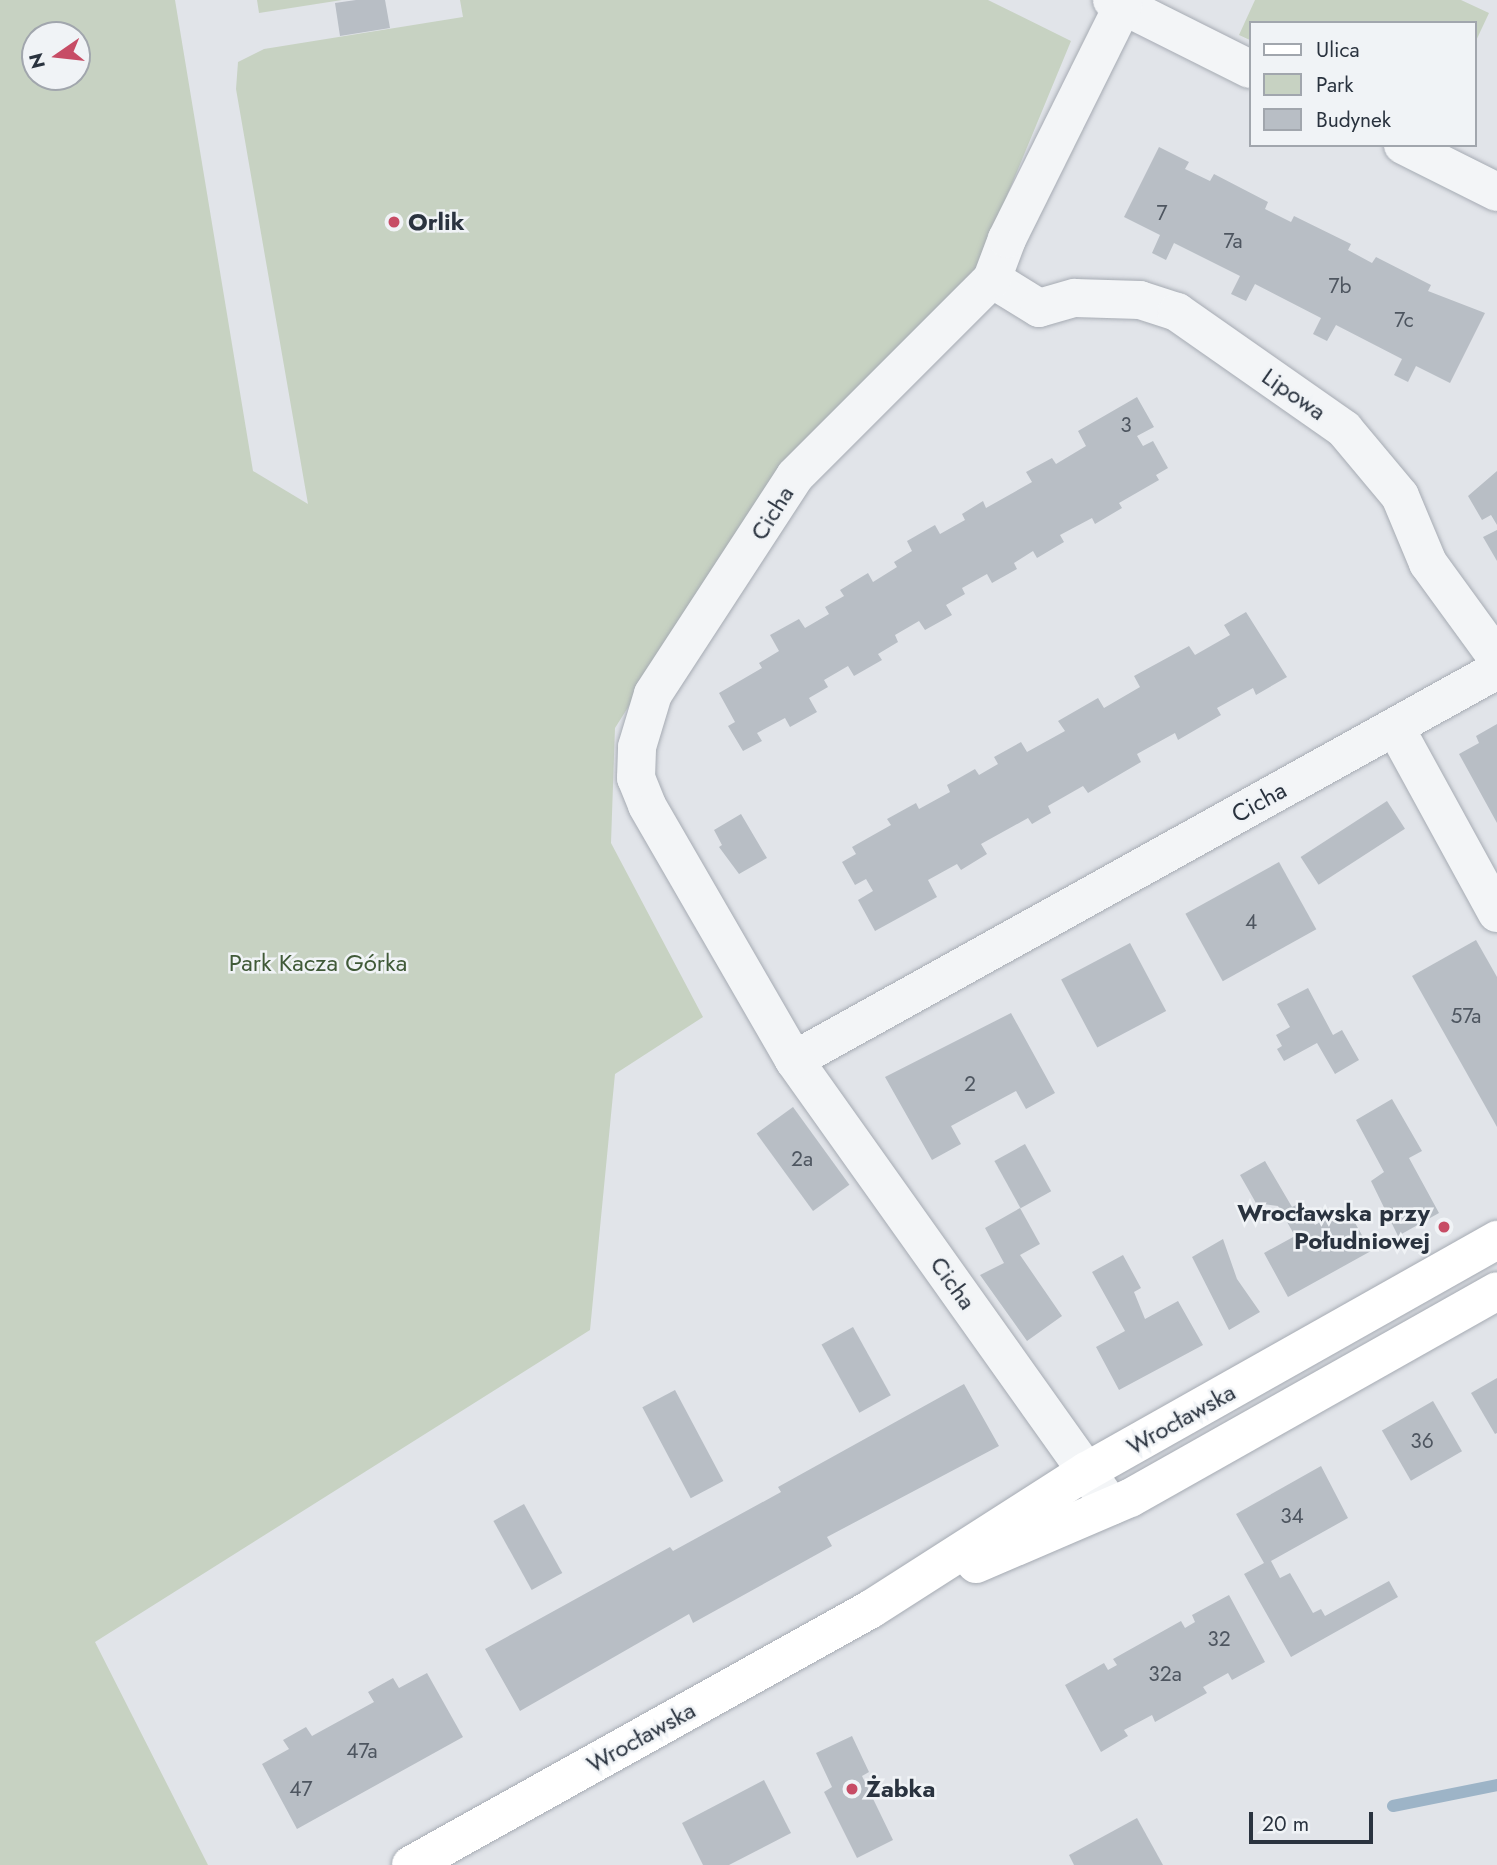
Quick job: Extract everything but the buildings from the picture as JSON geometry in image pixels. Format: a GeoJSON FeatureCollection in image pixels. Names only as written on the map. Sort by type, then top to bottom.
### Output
{"type":"FeatureCollection","features":[{"type":"Feature","properties":{"kind":"street"},"geometry":{"type":"LineString","coordinates":[[1118,3],[1248,68]]}},
{"type":"Feature","properties":{"kind":"street","name":"Cicha"},"geometry":{"type":"LineString","coordinates":[[1111,1506],[794,1060],[648,805],[636,778],[637,747],[653,694],[795,476],[992,279],[1007,239],[1118,3]]}},
{"type":"Feature","properties":{"kind":"street"},"geometry":{"type":"LineString","coordinates":[[1407,147],[1497,192]]}},
{"type":"Feature","properties":{"kind":"street","name":"Lipowa"},"geometry":{"type":"LineString","coordinates":[[992,279],[1039,308],[1088,298],[1140,300],[1177,312],[1344,429],[1400,496],[1428,562],[1497,658]]}},
{"type":"Feature","properties":{"kind":"street"},"geometry":{"type":"LineString","coordinates":[[1497,670],[1395,727],[1497,913]]}},
{"type":"Feature","properties":{"kind":"street","name":"Cicha"},"geometry":{"type":"LineString","coordinates":[[794,1060],[1395,727]]}},
{"type":"Feature","properties":{"kind":"street","name":"Wrocławska"},"geometry":{"type":"LineString","coordinates":[[411,1865],[871,1609],[1087,1471],[1497,1240]]}},
{"type":"Feature","properties":{"kind":"street","name":"Wrocławska"},"geometry":{"type":"LineString","coordinates":[[871,1609],[1111,1506],[1497,1290]]}},
{"type":"Feature","properties":{"kind":"green space","name":"Park Kacza Górka"},"geometry":{"type":"Polygon","coordinates":[[[0,0],[175,0],[253,471],[308,504],[236,89],[238,62],[264,49],[463,17],[460,0],[988,0],[1071,41],[959,312],[918,380],[784,460],[615,728],[611,843],[703,1017],[615,1074],[590,1330],[95,1642],[208,1865],[0,1865],[0,0]]]}},
{"type":"Feature","properties":{"kind":"green space"},"geometry":{"type":"Polygon","coordinates":[[[257,0],[342,0],[259,13],[257,0]]]}},
{"type":"Feature","properties":{"kind":"green space"},"geometry":{"type":"Polygon","coordinates":[[[1255,0],[1461,0],[1489,13],[1476,41],[1476,21],[1248,21],[1248,39],[1239,35],[1255,0]]]}},
{"type":"Feature","properties":{"kind":"waterway"},"geometry":{"type":"LineString","coordinates":[[1393,1806],[1497,1785]]}},
{"type":"Feature","properties":{"kind":"place","name":"Orlik"},"geometry":{"type":"Point","coordinates":[394,222]}},
{"type":"Feature","properties":{"kind":"place","name":"Wrocławska przy Południowej"},"geometry":{"type":"Point","coordinates":[1444,1227]}},
{"type":"Feature","properties":{"kind":"place","name":"Żabka"},"geometry":{"type":"Point","coordinates":[852,1789]}}]}
